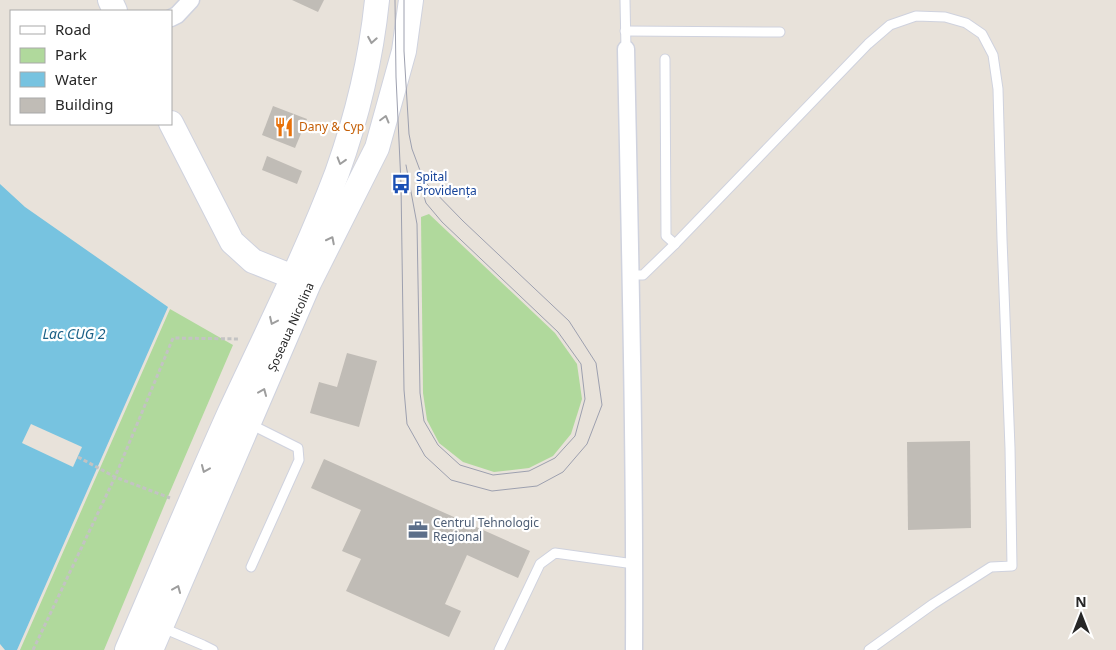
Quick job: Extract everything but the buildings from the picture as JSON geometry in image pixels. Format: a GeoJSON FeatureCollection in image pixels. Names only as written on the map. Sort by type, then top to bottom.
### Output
{"type":"FeatureCollection","features":[{"type":"Feature","properties":{"kind":"main road","name":"Șoseaua Nicolina"},"geometry":{"type":"LineString","coordinates":[[302,280],[364,80],[377,0]]}},
{"type":"Feature","properties":{"kind":"main road","name":"Șoseaua Nicolina"},"geometry":{"type":"LineString","coordinates":[[128,650],[151,622],[302,280],[377,148],[404,51],[411,0]]}},
{"type":"Feature","properties":{"kind":"main road"},"geometry":{"type":"LineString","coordinates":[[172,125],[232,242],[253,261],[302,280]]}},
{"type":"Feature","properties":{"kind":"main road","name":"Șoseaua Nicolina"},"geometry":{"type":"LineString","coordinates":[[151,622],[151,650]]}},
{"type":"Feature","properties":{"kind":"street"},"geometry":{"type":"LineString","coordinates":[[172,17],[191,0]]}},
{"type":"Feature","properties":{"kind":"street"},"geometry":{"type":"LineString","coordinates":[[626,49],[634,650]]}},
{"type":"Feature","properties":{"kind":"lane"},"geometry":{"type":"LineString","coordinates":[[625,0],[626,49]]}},
{"type":"Feature","properties":{"kind":"lane"},"geometry":{"type":"LineString","coordinates":[[630,275],[643,275],[868,44],[890,25],[916,16],[945,17],[966,23],[982,34],[992,56],[998,89],[1012,566],[991,567],[869,650]]}},
{"type":"Feature","properties":{"kind":"lane"},"geometry":{"type":"LineString","coordinates":[[625,31],[780,32]]}},
{"type":"Feature","properties":{"kind":"lane"},"geometry":{"type":"LineString","coordinates":[[665,59],[666,236],[674,244]]}},
{"type":"Feature","properties":{"kind":"lane"},"geometry":{"type":"LineString","coordinates":[[239,419],[298,448],[299,460],[251,567]]}},
{"type":"Feature","properties":{"kind":"lane"},"geometry":{"type":"LineString","coordinates":[[499,650],[540,564],[555,553],[634,564]]}},
{"type":"Feature","properties":{"kind":"lane"},"geometry":{"type":"LineString","coordinates":[[151,622],[213,650]]}},
{"type":"Feature","properties":{"kind":"path"},"geometry":{"type":"LineString","coordinates":[[33,650],[114,477],[173,338],[240,340]]}},
{"type":"Feature","properties":{"kind":"path"},"geometry":{"type":"LineString","coordinates":[[78,457],[114,477],[173,499]]}},
{"type":"Feature","properties":{"kind":"green space"},"geometry":{"type":"Polygon","coordinates":[[[429,214],[555,333],[577,364],[582,399],[571,434],[553,456],[529,468],[494,472],[463,462],[439,443],[427,420],[423,393],[421,217],[429,214]]]}},
{"type":"Feature","properties":{"kind":"green space"},"geometry":{"type":"Polygon","coordinates":[[[170,309],[233,345],[104,650],[20,650],[170,309]]]}},
{"type":"Feature","properties":{"kind":"water","name":"Lac CUG 2"},"geometry":{"type":"Polygon","coordinates":[[[0,184],[25,207],[168,307],[17,650],[5,650],[0,644],[0,184]]]}},
{"type":"Feature","properties":{"kind":"pier"},"geometry":{"type":"Polygon","coordinates":[[[31,424],[82,447],[73,467],[22,443],[31,424]]]}},
{"type":"Feature","properties":{"kind":"tram line"},"geometry":{"type":"LineString","coordinates":[[395,0],[396,77],[401,184],[404,390],[407,424],[425,456],[451,480],[492,491],[537,486],[563,472],[587,444],[602,405],[596,363],[569,321],[463,221],[424,181],[412,149],[409,134],[404,51],[404,0]]}},
{"type":"Feature","properties":{"kind":"tram line"},"geometry":{"type":"LineString","coordinates":[[406,165],[417,224],[420,393],[424,421],[438,445],[460,465],[493,475],[529,471],[555,458],[575,436],[585,399],[581,364],[558,332],[442,222],[426,203],[418,177]]}},
{"type":"Feature","properties":{"kind":"place","name":"Dany & Cyp"},"geometry":{"type":"Point","coordinates":[284,127]}},
{"type":"Feature","properties":{"kind":"place","name":"Spital Providența"},"geometry":{"type":"Point","coordinates":[401,184]}},
{"type":"Feature","properties":{"kind":"place","name":"Centrul Tehnologic Regional"},"geometry":{"type":"Point","coordinates":[418,530]}}]}
